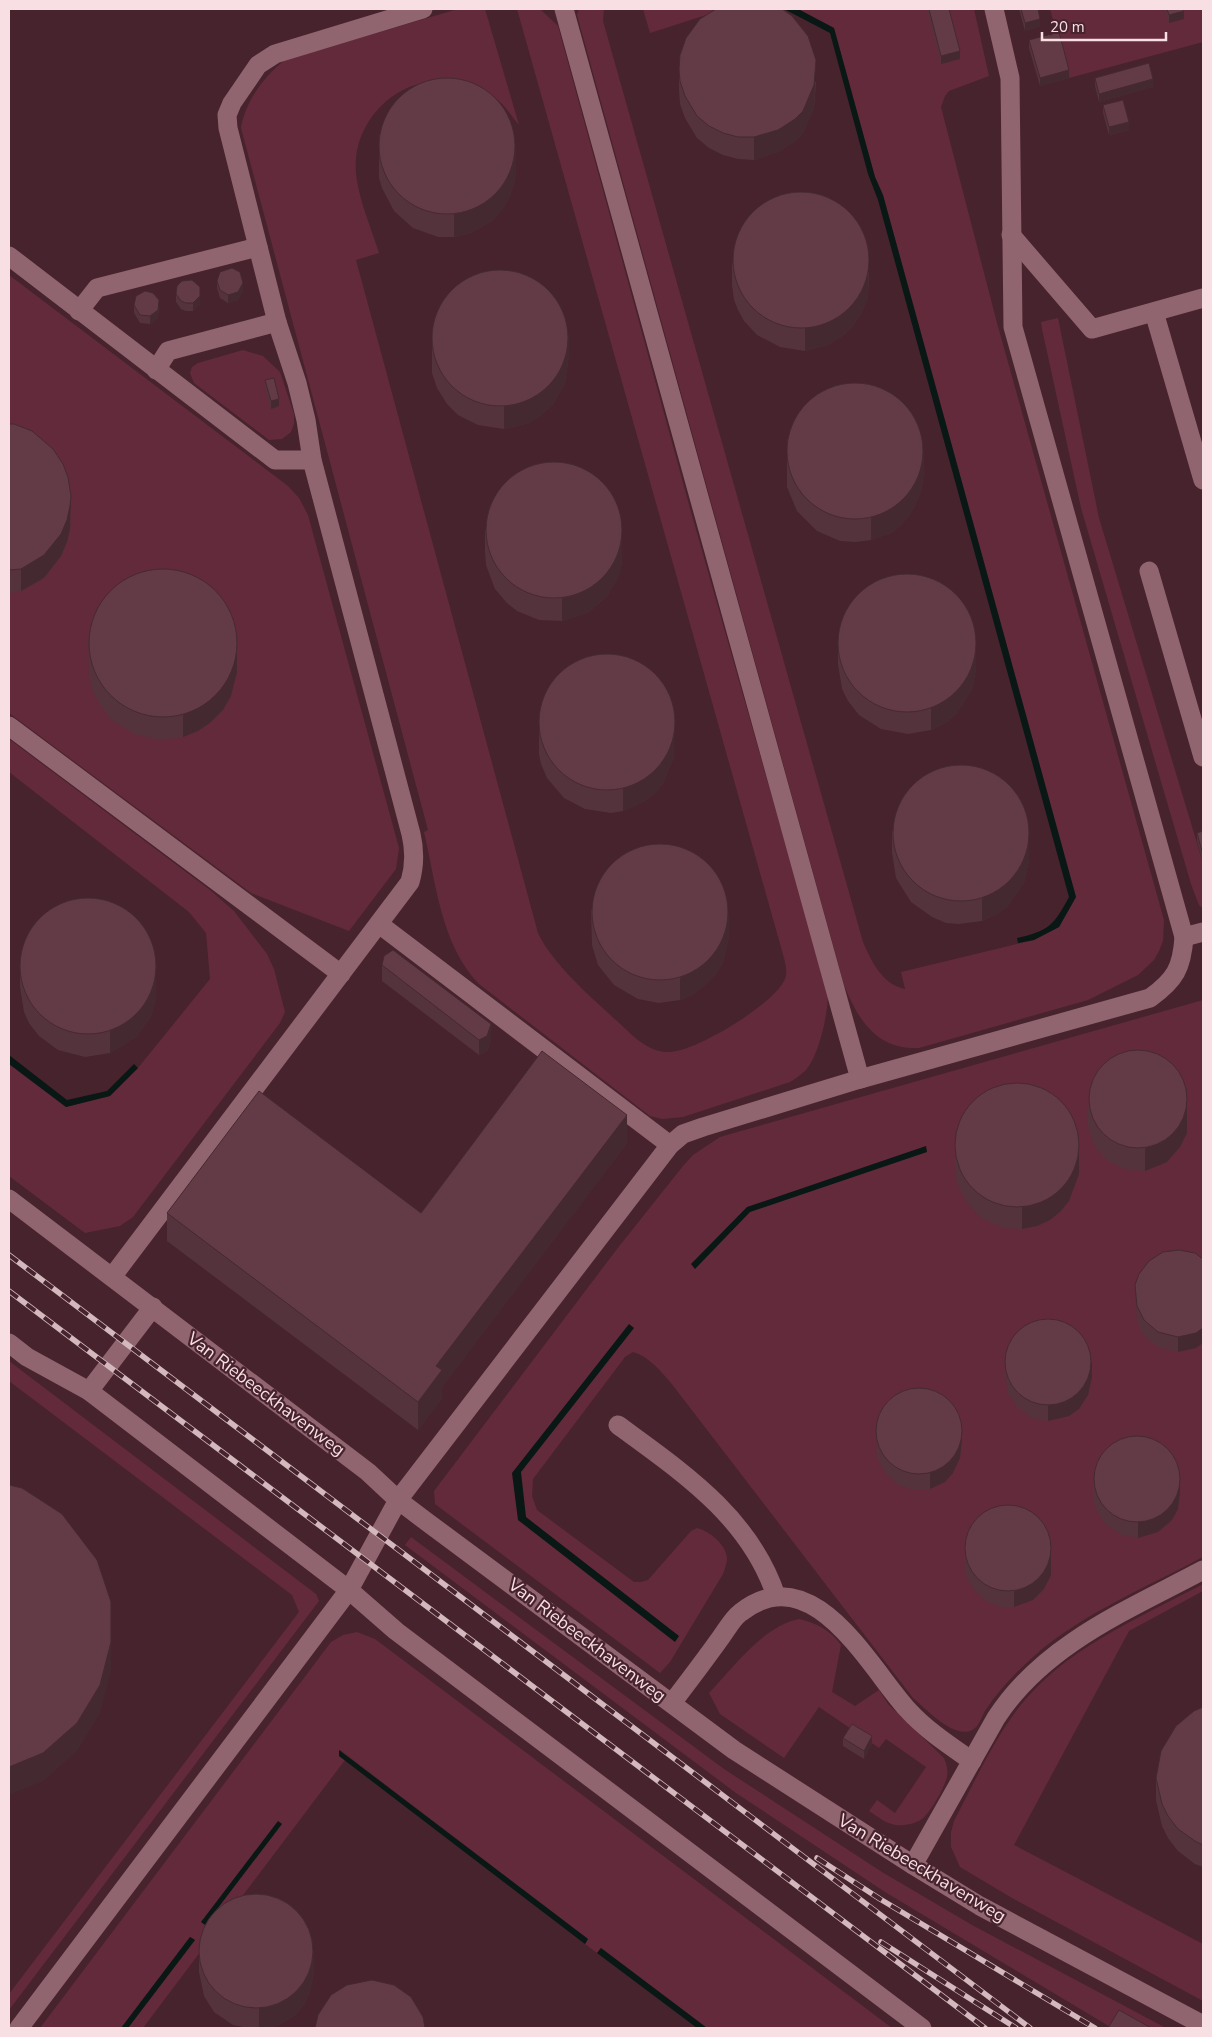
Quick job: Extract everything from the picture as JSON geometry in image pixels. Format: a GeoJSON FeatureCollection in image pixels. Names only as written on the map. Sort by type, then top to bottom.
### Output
{"type":"FeatureCollection","features":[{"type":"Feature","properties":{"kind":"lane"},"geometry":{"type":"LineString","coordinates":[[112,1277],[379,924],[410,882],[414,868],[415,851],[312,460],[306,420],[297,383],[277,322],[228,128],[227,115],[254,71],[266,58],[283,50],[423,9]]}},
{"type":"Feature","properties":{"kind":"lane"},"geometry":{"type":"LineString","coordinates":[[564,9],[860,1078]]}},
{"type":"Feature","properties":{"kind":"lane"},"geometry":{"type":"LineString","coordinates":[[18,2028],[349,1590],[398,1500],[670,1144],[683,1134],[703,1127],[860,1078],[1150,998],[1165,987],[1177,972],[1183,955],[1184,937],[1013,327],[1010,78],[994,9]]}},
{"type":"Feature","properties":{"kind":"lane"},"geometry":{"type":"LineString","coordinates":[[1011,235],[1092,329],[1203,298]]}},
{"type":"Feature","properties":{"kind":"lane"},"geometry":{"type":"LineString","coordinates":[[80,311],[96,288],[258,247]]}},
{"type":"Feature","properties":{"kind":"lane"},"geometry":{"type":"LineString","coordinates":[[9,256],[275,460],[312,460]]}},
{"type":"Feature","properties":{"kind":"lane"},"geometry":{"type":"LineString","coordinates":[[1154,312],[1203,480]]}},
{"type":"Feature","properties":{"kind":"lane"},"geometry":{"type":"LineString","coordinates":[[156,370],[168,351],[277,322]]}},
{"type":"Feature","properties":{"kind":"lane"},"geometry":{"type":"LineString","coordinates":[[1149,571],[1203,757]]}},
{"type":"Feature","properties":{"kind":"lane"},"geometry":{"type":"LineString","coordinates":[[9,726],[341,974]]}},
{"type":"Feature","properties":{"kind":"lane"},"geometry":{"type":"LineString","coordinates":[[379,924],[670,1144]]}},
{"type":"Feature","properties":{"kind":"lane"},"geometry":{"type":"LineString","coordinates":[[1184,937],[1203,932]]}},
{"type":"Feature","properties":{"kind":"lane","name":"Van Riebeeckhavenweg"},"geometry":{"type":"LineString","coordinates":[[9,1199],[368,1472],[398,1500],[734,1750],[914,1866],[980,1906],[1203,2025]]}},
{"type":"Feature","properties":{"kind":"lane"},"geometry":{"type":"LineString","coordinates":[[89,1391],[152,1307]]}},
{"type":"Feature","properties":{"kind":"lane"},"geometry":{"type":"LineString","coordinates":[[9,1344],[27,1357],[89,1391],[349,1590],[396,1631],[922,2028]]}},
{"type":"Feature","properties":{"kind":"lane"},"geometry":{"type":"LineString","coordinates":[[618,1424],[687,1476],[732,1518],[770,1576],[776,1596]]}},
{"type":"Feature","properties":{"kind":"lane"},"geometry":{"type":"LineString","coordinates":[[914,1866],[1003,1708],[1024,1684],[1048,1661],[1088,1632],[1203,1570]]}},
{"type":"Feature","properties":{"kind":"lane"},"geometry":{"type":"LineString","coordinates":[[672,1704],[739,1613],[763,1599],[776,1596],[790,1597],[809,1602],[824,1612],[847,1635],[908,1710],[934,1734],[972,1761]]}},
{"type":"Feature","properties":{"kind":"shaded area"},"geometry":{"type":"Polygon","coordinates":[[[458,9],[485,9],[519,125],[492,95],[480,91],[433,84],[419,84],[407,88],[385,102],[376,111],[362,133],[356,158],[357,181],[379,253],[356,260],[538,933],[546,947],[568,974],[633,1036],[655,1050],[665,1052],[683,1049],[733,1025],[777,991],[786,976],[784,958],[517,9],[540,9],[558,26],[691,512],[828,994],[819,1045],[811,1063],[802,1074],[790,1082],[683,1117],[662,1119],[650,1116],[479,984],[466,968],[456,951],[442,912],[424,832],[428,830],[241,128],[251,99],[263,82],[285,60],[458,9]]]}},
{"type":"Feature","properties":{"kind":"shaded area"},"geometry":{"type":"Polygon","coordinates":[[[579,9],[604,9],[603,21],[863,942],[874,964],[884,977],[897,987],[905,989],[901,972],[1034,940],[1059,927],[1076,897],[883,195],[875,177],[834,28],[798,9],[974,9],[989,76],[949,91],[941,107],[997,323],[1164,920],[1163,941],[1159,951],[1154,960],[1138,975],[1088,1000],[919,1048],[892,1044],[881,1038],[871,1030],[856,1010],[844,985],[577,15],[579,9]]]}},
{"type":"Feature","properties":{"kind":"shaded area"},"geometry":{"type":"Polygon","coordinates":[[[643,9],[725,9],[650,33],[643,9]]]}},
{"type":"Feature","properties":{"kind":"shaded area"},"geometry":{"type":"Polygon","coordinates":[[[784,9],[798,9],[834,28],[875,177],[883,195],[1076,897],[1059,927],[1034,940],[1018,943],[1017,938],[1037,933],[1044,929],[1059,914],[1069,897],[878,200],[868,174],[830,33],[784,9]]]}},
{"type":"Feature","properties":{"kind":"shaded area"},"geometry":{"type":"Polygon","coordinates":[[[1050,9],[1203,9],[1203,42],[1069,78],[1050,9]]]}},
{"type":"Feature","properties":{"kind":"shaded area"},"geometry":{"type":"Polygon","coordinates":[[[9,275],[288,486],[299,498],[308,515],[399,848],[396,869],[349,931],[251,893],[9,713],[9,275]]]}},
{"type":"Feature","properties":{"kind":"shaded area"},"geometry":{"type":"Polygon","coordinates":[[[1058,318],[1099,518],[1203,863],[1203,908],[1199,905],[1191,884],[1081,508],[1041,322],[1058,318]]]}},
{"type":"Feature","properties":{"kind":"shaded area"},"geometry":{"type":"Polygon","coordinates":[[[243,350],[263,356],[280,372],[294,414],[294,424],[291,432],[282,439],[269,440],[194,383],[190,373],[192,367],[198,363],[243,350]]]}},
{"type":"Feature","properties":{"kind":"shaded area"},"geometry":{"type":"Polygon","coordinates":[[[9,739],[210,890],[234,911],[267,954],[274,969],[285,1012],[280,1023],[133,1217],[120,1226],[85,1233],[9,1176],[9,1064],[66,1107],[110,1096],[138,1068],[210,979],[206,933],[189,912],[9,772],[9,739]]]}},
{"type":"Feature","properties":{"kind":"shaded area"},"geometry":{"type":"Polygon","coordinates":[[[1203,1000],[1203,1557],[1093,1614],[1052,1642],[1026,1663],[1007,1682],[973,1730],[963,1732],[947,1726],[913,1698],[671,1383],[654,1364],[639,1354],[633,1352],[625,1357],[533,1479],[532,1496],[537,1510],[634,1582],[648,1580],[691,1531],[697,1528],[712,1535],[724,1548],[727,1558],[723,1574],[670,1662],[660,1673],[435,1504],[434,1491],[617,1249],[693,1155],[720,1137],[1203,1000]]]}},
{"type":"Feature","properties":{"kind":"shaded area"},"geometry":{"type":"Polygon","coordinates":[[[9,1055],[67,1100],[107,1091],[134,1064],[138,1068],[110,1096],[66,1107],[9,1064],[9,1055]]]}},
{"type":"Feature","properties":{"kind":"shaded area"},"geometry":{"type":"Polygon","coordinates":[[[926,1146],[927,1152],[750,1212],[695,1269],[691,1264],[747,1207],[926,1146]]]}},
{"type":"Feature","properties":{"kind":"shaded area"},"geometry":{"type":"Polygon","coordinates":[[[629,1324],[634,1328],[521,1472],[526,1517],[679,1636],[675,1642],[518,1520],[512,1473],[629,1324]]]}},
{"type":"Feature","properties":{"kind":"shaded area"},"geometry":{"type":"Polygon","coordinates":[[[9,1361],[316,1594],[319,1601],[9,2010],[9,1994],[299,1612],[292,1595],[9,1381],[9,1361]]]}},
{"type":"Feature","properties":{"kind":"shaded area"},"geometry":{"type":"Polygon","coordinates":[[[411,1537],[724,1769],[882,1872],[972,1925],[1166,2028],[1112,2028],[885,1892],[736,1793],[405,1545],[411,1537]]]}},
{"type":"Feature","properties":{"kind":"shaded area"},"geometry":{"type":"Polygon","coordinates":[[[1203,1584],[1203,1591],[1129,1631],[1014,1845],[1203,1944],[1203,2001],[1012,1898],[960,1867],[951,1847],[951,1832],[954,1821],[997,1740],[1014,1714],[1033,1692],[1076,1654],[1126,1624],[1203,1584]]]}},
{"type":"Feature","properties":{"kind":"shaded area"},"geometry":{"type":"Polygon","coordinates":[[[799,1619],[823,1628],[841,1645],[832,1692],[855,1706],[879,1690],[888,1704],[944,1758],[947,1766],[947,1777],[932,1807],[919,1821],[906,1825],[892,1824],[869,1811],[877,1800],[895,1813],[926,1767],[886,1739],[879,1748],[819,1707],[784,1758],[720,1714],[709,1693],[749,1649],[761,1639],[786,1623],[799,1619]]]}},
{"type":"Feature","properties":{"kind":"shaded area"},"geometry":{"type":"Polygon","coordinates":[[[357,1632],[375,1639],[892,2028],[707,2028],[601,1948],[597,1953],[585,1944],[588,1939],[340,1750],[339,1756],[345,1760],[143,2028],[128,2028],[195,1940],[190,1937],[121,2028],[40,2028],[331,1642],[343,1635],[357,1632]]]}},
{"type":"Feature","properties":{"kind":"shaded area"},"geometry":{"type":"Polygon","coordinates":[[[339,1750],[588,1939],[585,1944],[339,1756],[339,1750]]]}},
{"type":"Feature","properties":{"kind":"shaded area"},"geometry":{"type":"Polygon","coordinates":[[[278,1821],[282,1824],[205,1925],[201,1922],[278,1821]]]}},
{"type":"Feature","properties":{"kind":"shaded area"},"geometry":{"type":"Polygon","coordinates":[[[190,1937],[195,1940],[128,2028],[121,2028],[190,1937]]]}},
{"type":"Feature","properties":{"kind":"shaded area"},"geometry":{"type":"Polygon","coordinates":[[[601,1948],[707,2028],[697,2028],[597,1953],[601,1948]]]}},
{"type":"Feature","properties":{"kind":"building"},"geometry":{"type":"Polygon","coordinates":[[[716,9],[782,9],[792,16],[808,36],[816,60],[814,85],[803,111],[795,119],[778,130],[754,137],[738,137],[723,133],[709,126],[697,116],[685,96],[680,81],[679,69],[680,55],[686,38],[700,19],[716,9]]]}},
{"type":"Feature","properties":{"kind":"building"},"geometry":{"type":"Polygon","coordinates":[[[929,9],[949,9],[960,51],[941,56],[929,9]]]}},
{"type":"Feature","properties":{"kind":"building"},"geometry":{"type":"Polygon","coordinates":[[[1021,9],[1038,9],[1040,19],[1025,23],[1021,9]]]}},
{"type":"Feature","properties":{"kind":"building"},"geometry":{"type":"Polygon","coordinates":[[[1167,9],[1183,9],[1184,11],[1169,15],[1167,9]]]}},
{"type":"Feature","properties":{"kind":"building"},"geometry":{"type":"Polygon","coordinates":[[[1059,32],[1069,70],[1040,78],[1029,40],[1059,32]]]}},
{"type":"Feature","properties":{"kind":"building"},"geometry":{"type":"Polygon","coordinates":[[[1149,63],[1153,79],[1099,94],[1095,78],[1149,63]]]}},
{"type":"Feature","properties":{"kind":"building"},"geometry":{"type":"Polygon","coordinates":[[[447,78],[473,83],[485,89],[495,98],[504,108],[510,120],[515,146],[510,172],[504,184],[495,194],[485,203],[473,209],[447,214],[421,209],[409,203],[399,194],[390,184],[384,172],[379,146],[384,120],[390,108],[399,98],[409,89],[421,83],[447,78]]]}},
{"type":"Feature","properties":{"kind":"building"},"geometry":{"type":"Polygon","coordinates":[[[1123,100],[1129,122],[1109,127],[1103,105],[1123,100]]]}},
{"type":"Feature","properties":{"kind":"building"},"geometry":{"type":"Polygon","coordinates":[[[801,192],[827,197],[839,203],[849,212],[858,222],[864,234],[869,260],[864,286],[858,298],[849,308],[839,317],[827,323],[801,328],[775,323],[763,317],[753,308],[744,298],[738,286],[733,260],[738,234],[744,222],[753,212],[763,203],[775,197],[801,192]]]}},
{"type":"Feature","properties":{"kind":"building"},"geometry":{"type":"Polygon","coordinates":[[[232,268],[240,272],[243,283],[238,292],[228,295],[220,290],[217,281],[220,272],[232,268]]]}},
{"type":"Feature","properties":{"kind":"building"},"geometry":{"type":"Polygon","coordinates":[[[500,270],[526,275],[538,281],[548,290],[557,300],[563,312],[568,338],[563,364],[557,376],[548,386],[538,395],[526,401],[500,406],[474,401],[462,395],[452,386],[443,376],[437,364],[432,338],[437,312],[443,300],[452,290],[462,281],[474,275],[500,270]]]}},
{"type":"Feature","properties":{"kind":"building"},"geometry":{"type":"Polygon","coordinates":[[[192,280],[200,287],[200,296],[193,303],[186,303],[181,301],[176,294],[177,286],[182,281],[192,280]]]}},
{"type":"Feature","properties":{"kind":"building"},"geometry":{"type":"Polygon","coordinates":[[[145,291],[153,293],[159,300],[158,310],[150,316],[140,315],[134,305],[136,296],[145,291]]]}},
{"type":"Feature","properties":{"kind":"building"},"geometry":{"type":"Polygon","coordinates":[[[274,378],[279,399],[271,401],[265,380],[274,378]]]}},
{"type":"Feature","properties":{"kind":"building"},"geometry":{"type":"Polygon","coordinates":[[[855,383],[881,388],[893,394],[903,403],[912,413],[918,425],[923,451],[918,477],[912,489],[903,499],[893,508],[881,514],[855,519],[829,514],[817,508],[807,499],[798,489],[792,477],[787,451],[792,425],[798,413],[807,403],[817,394],[829,388],[855,383]]]}},
{"type":"Feature","properties":{"kind":"building"},"geometry":{"type":"Polygon","coordinates":[[[9,424],[32,431],[53,449],[63,464],[68,477],[71,496],[67,520],[61,534],[44,555],[21,569],[9,570],[9,424]]]}},
{"type":"Feature","properties":{"kind":"building"},"geometry":{"type":"Polygon","coordinates":[[[554,462],[580,467],[592,473],[602,482],[611,492],[617,504],[622,530],[617,556],[611,568],[602,578],[592,587],[580,593],[554,598],[528,593],[516,587],[506,578],[497,568],[491,556],[486,530],[491,504],[497,492],[506,482],[516,473],[528,467],[554,462]]]}},
{"type":"Feature","properties":{"kind":"building"},"geometry":{"type":"Polygon","coordinates":[[[163,569],[177,570],[191,575],[204,581],[215,591],[225,602],[231,615],[236,629],[236,657],[231,671],[225,684],[215,695],[204,705],[191,711],[177,716],[163,717],[149,716],[135,711],[122,705],[111,695],[101,684],[95,671],[90,657],[89,643],[90,629],[95,615],[101,602],[111,591],[122,581],[135,575],[149,570],[163,569]]]}},
{"type":"Feature","properties":{"kind":"building"},"geometry":{"type":"Polygon","coordinates":[[[907,574],[933,580],[945,586],[955,595],[964,605],[970,617],[976,643],[970,669],[964,681],[955,691],[945,700],[933,706],[907,712],[881,706],[869,700],[859,691],[850,681],[844,669],[838,643],[844,617],[850,605],[859,595],[869,586],[881,580],[907,574]]]}},
{"type":"Feature","properties":{"kind":"building"},"geometry":{"type":"Polygon","coordinates":[[[607,654],[633,659],[645,665],[655,674],[664,684],[670,696],[675,722],[670,748],[664,760],[655,770],[645,779],[633,785],[607,790],[581,785],[569,779],[559,770],[550,760],[544,748],[539,722],[544,696],[550,684],[559,674],[569,665],[581,659],[607,654]]]}},
{"type":"Feature","properties":{"kind":"building"},"geometry":{"type":"Polygon","coordinates":[[[961,765],[987,770],[999,776],[1009,785],[1018,795],[1024,807],[1029,833],[1024,859],[1018,871],[1009,881],[999,890],[987,896],[961,901],[935,896],[923,890],[913,881],[904,871],[898,859],[893,833],[898,807],[904,795],[913,785],[923,776],[935,770],[961,765]]]}},
{"type":"Feature","properties":{"kind":"building"},"geometry":{"type":"Polygon","coordinates":[[[1203,831],[1203,855],[1197,833],[1203,831]]]}},
{"type":"Feature","properties":{"kind":"building"},"geometry":{"type":"Polygon","coordinates":[[[660,844],[686,849],[698,855],[708,864],[717,874],[723,886],[728,912],[723,938],[717,950],[708,960],[698,969],[686,975],[660,980],[634,975],[622,969],[612,960],[603,950],[597,938],[592,912],[597,886],[603,874],[612,864],[622,855],[634,849],[660,844]]]}},
{"type":"Feature","properties":{"kind":"building"},"geometry":{"type":"Polygon","coordinates":[[[88,898],[114,903],[136,918],[151,940],[156,966],[151,992],[136,1014],[114,1029],[88,1034],[62,1029],[40,1014],[25,992],[20,966],[25,940],[40,918],[62,903],[88,898]]]}},
{"type":"Feature","properties":{"kind":"building"},"geometry":{"type":"Polygon","coordinates":[[[393,950],[491,1024],[487,1036],[479,1040],[382,965],[384,956],[393,950]]]}},
{"type":"Feature","properties":{"kind":"building"},"geometry":{"type":"Polygon","coordinates":[[[1138,1050],[1157,1053],[1173,1064],[1184,1080],[1187,1099],[1184,1118],[1173,1134],[1157,1145],[1138,1148],[1119,1145],[1103,1134],[1092,1118],[1089,1099],[1092,1080],[1103,1064],[1119,1053],[1138,1050]]]}},
{"type":"Feature","properties":{"kind":"building"},"geometry":{"type":"Polygon","coordinates":[[[542,1051],[627,1115],[436,1366],[442,1370],[418,1402],[167,1213],[259,1091],[421,1213],[542,1051]]]}},
{"type":"Feature","properties":{"kind":"building"},"geometry":{"type":"Polygon","coordinates":[[[1017,1083],[1041,1088],[1061,1101],[1074,1121],[1079,1145],[1074,1169],[1061,1189],[1041,1202],[1017,1207],[993,1202],[973,1189],[960,1169],[955,1145],[960,1121],[973,1101],[993,1088],[1017,1083]]]}},
{"type":"Feature","properties":{"kind":"building"},"geometry":{"type":"Polygon","coordinates":[[[1179,1250],[1195,1253],[1203,1259],[1203,1328],[1196,1333],[1178,1337],[1158,1332],[1144,1320],[1137,1306],[1135,1285],[1139,1274],[1149,1261],[1163,1252],[1179,1250]]]}},
{"type":"Feature","properties":{"kind":"building"},"geometry":{"type":"Polygon","coordinates":[[[1048,1319],[1064,1322],[1072,1326],[1084,1338],[1088,1346],[1091,1362],[1088,1378],[1084,1386],[1072,1398],[1064,1402],[1048,1405],[1032,1402],[1024,1398],[1012,1386],[1008,1378],[1005,1362],[1008,1346],[1012,1338],[1024,1326],[1032,1322],[1048,1319]]]}},
{"type":"Feature","properties":{"kind":"building"},"geometry":{"type":"Polygon","coordinates":[[[919,1388],[935,1391],[943,1395],[955,1407],[959,1415],[962,1431],[959,1447],[955,1455],[943,1467],[935,1471],[919,1474],[903,1471],[895,1467],[883,1455],[879,1447],[876,1431],[879,1415],[883,1407],[895,1395],[903,1391],[919,1388]]]}},
{"type":"Feature","properties":{"kind":"building"},"geometry":{"type":"Polygon","coordinates":[[[1137,1436],[1153,1439],[1161,1443],[1173,1455],[1177,1463],[1180,1479],[1177,1495],[1173,1503],[1161,1515],[1153,1519],[1137,1522],[1121,1519],[1113,1515],[1101,1503],[1097,1495],[1094,1479],[1097,1463],[1101,1455],[1113,1443],[1121,1439],[1137,1436]]]}},
{"type":"Feature","properties":{"kind":"building"},"geometry":{"type":"Polygon","coordinates":[[[9,1485],[22,1488],[62,1514],[97,1560],[111,1602],[111,1642],[100,1685],[77,1723],[43,1753],[9,1767],[9,1485]]]}},
{"type":"Feature","properties":{"kind":"building"},"geometry":{"type":"Polygon","coordinates":[[[1008,1505],[1024,1508],[1032,1512],[1044,1524],[1048,1532],[1051,1548],[1048,1564],[1044,1572],[1032,1584],[1024,1588],[1008,1591],[992,1588],[984,1584],[972,1572],[968,1564],[965,1548],[968,1532],[972,1524],[984,1512],[992,1508],[1008,1505]]]}},
{"type":"Feature","properties":{"kind":"building"},"geometry":{"type":"Polygon","coordinates":[[[1203,1707],[1203,1845],[1178,1829],[1168,1816],[1162,1804],[1156,1778],[1161,1751],[1176,1726],[1194,1711],[1203,1707]]]}},
{"type":"Feature","properties":{"kind":"building"},"geometry":{"type":"Polygon","coordinates":[[[852,1724],[872,1736],[864,1751],[843,1738],[852,1724]]]}},
{"type":"Feature","properties":{"kind":"building"},"geometry":{"type":"Polygon","coordinates":[[[256,1894],[278,1899],[296,1911],[308,1929],[313,1951],[308,1973],[296,1991],[278,2003],[256,2008],[234,2003],[216,1991],[204,1973],[199,1951],[204,1929],[216,1911],[234,1899],[256,1894]]]}},
{"type":"Feature","properties":{"kind":"building"},"geometry":{"type":"Polygon","coordinates":[[[372,1980],[394,1985],[411,1997],[423,2017],[425,2028],[315,2028],[318,2015],[331,1995],[347,1985],[372,1980]]]}},
{"type":"Feature","properties":{"kind":"building"},"geometry":{"type":"Polygon","coordinates":[[[1119,2010],[1151,2028],[1108,2028],[1119,2010]]]}},
{"type":"Feature","properties":{"kind":"railway"},"geometry":{"type":"LineString","coordinates":[[9,1255],[1030,2028]]}},
{"type":"Feature","properties":{"kind":"railway"},"geometry":{"type":"LineString","coordinates":[[9,1291],[985,2028]]}},
{"type":"Feature","properties":{"kind":"railway"},"geometry":{"type":"LineString","coordinates":[[817,1858],[880,1899],[1095,2028]]}},
{"type":"Feature","properties":{"kind":"railway"},"geometry":{"type":"LineString","coordinates":[[881,1942],[1016,2028]]}}]}
